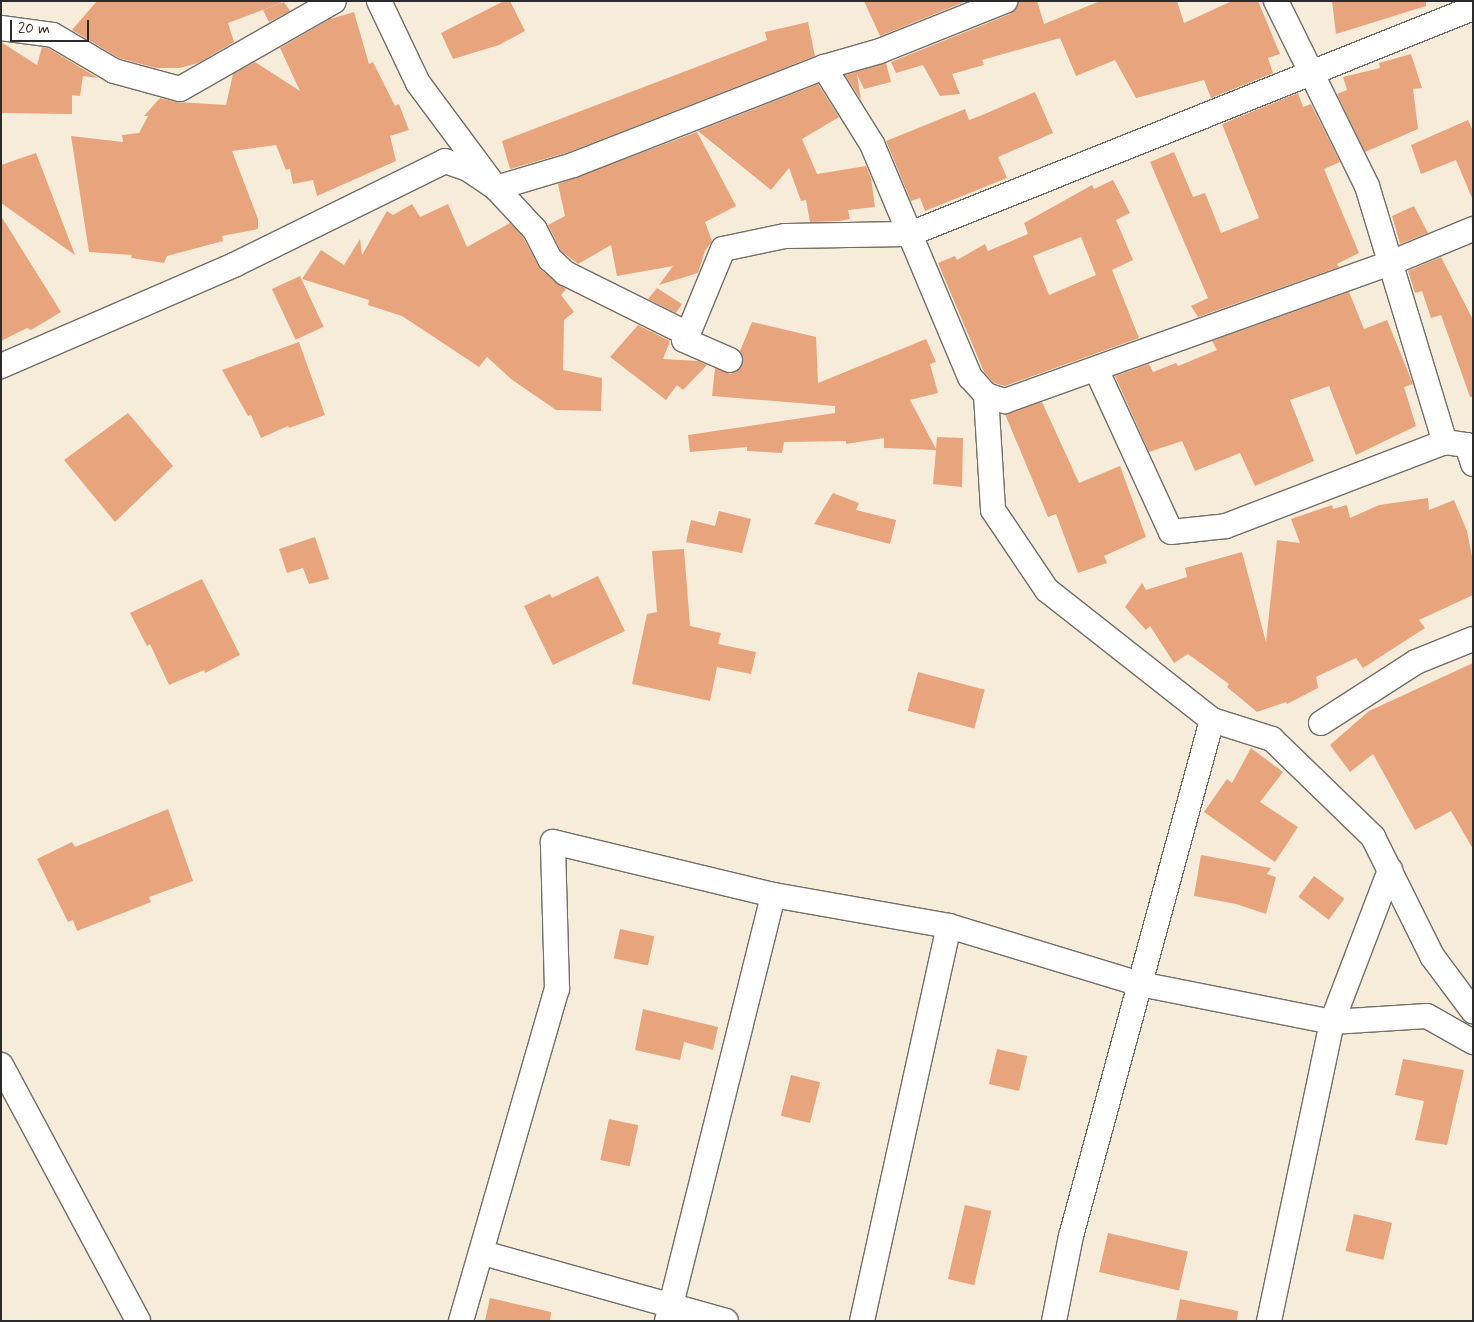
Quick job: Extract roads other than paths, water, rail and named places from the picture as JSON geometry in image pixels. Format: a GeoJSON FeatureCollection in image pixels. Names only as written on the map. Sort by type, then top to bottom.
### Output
{"type":"FeatureCollection","features":[{"type":"Feature","properties":{"kind":"street"},"geometry":{"type":"LineString","coordinates":[[1,28],[53,35],[114,71],[180,89],[334,1]]}},
{"type":"Feature","properties":{"kind":"street"},"geometry":{"type":"LineString","coordinates":[[379,1],[418,83],[496,188],[536,230],[550,259],[565,273],[688,334]]}},
{"type":"Feature","properties":{"kind":"street"},"geometry":{"type":"LineString","coordinates":[[496,188],[573,165],[824,67],[880,51],[1005,1]]}},
{"type":"Feature","properties":{"kind":"street"},"geometry":{"type":"LineString","coordinates":[[1096,369],[1171,532],[1226,526],[1464,448],[1393,262],[1367,186],[1276,1]]}},
{"type":"Feature","properties":{"kind":"street"},"geometry":{"type":"LineString","coordinates":[[730,360],[684,340],[723,249],[785,236],[910,234],[1473,8]]}},
{"type":"Feature","properties":{"kind":"street"},"geometry":{"type":"LineString","coordinates":[[824,67],[868,137],[970,377],[986,395],[1005,401],[1393,262],[1473,229]]}},
{"type":"Feature","properties":{"kind":"street"},"geometry":{"type":"LineString","coordinates":[[1,366],[234,265],[445,161],[468,169],[496,188]]}},
{"type":"Feature","properties":{"kind":"street"},"geometry":{"type":"LineString","coordinates":[[986,395],[993,510],[1047,590],[1212,720],[1272,739],[1374,837],[1432,956],[1473,1011]]}},
{"type":"Feature","properties":{"kind":"street"},"geometry":{"type":"LineString","coordinates":[[1321,723],[1416,662],[1473,639]]}},
{"type":"Feature","properties":{"kind":"street"},"geometry":{"type":"LineString","coordinates":[[1054,1321],[1071,1236],[1212,720]]}},
{"type":"Feature","properties":{"kind":"street"},"geometry":{"type":"LineString","coordinates":[[461,1321],[483,1252],[557,989],[553,842],[773,895],[949,926],[1140,984],[1332,1022],[1427,1016],[1473,1042]]}},
{"type":"Feature","properties":{"kind":"street"},"geometry":{"type":"LineString","coordinates":[[1269,1321],[1332,1022],[1390,870]]}},
{"type":"Feature","properties":{"kind":"street"},"geometry":{"type":"LineString","coordinates":[[669,1312],[773,895]]}},
{"type":"Feature","properties":{"kind":"street"},"geometry":{"type":"LineString","coordinates":[[862,1321],[949,926]]}},
{"type":"Feature","properties":{"kind":"street"},"geometry":{"type":"LineString","coordinates":[[1,1065],[138,1321]]}},
{"type":"Feature","properties":{"kind":"street"},"geometry":{"type":"LineString","coordinates":[[483,1252],[669,1312],[726,1321]]}}]}
